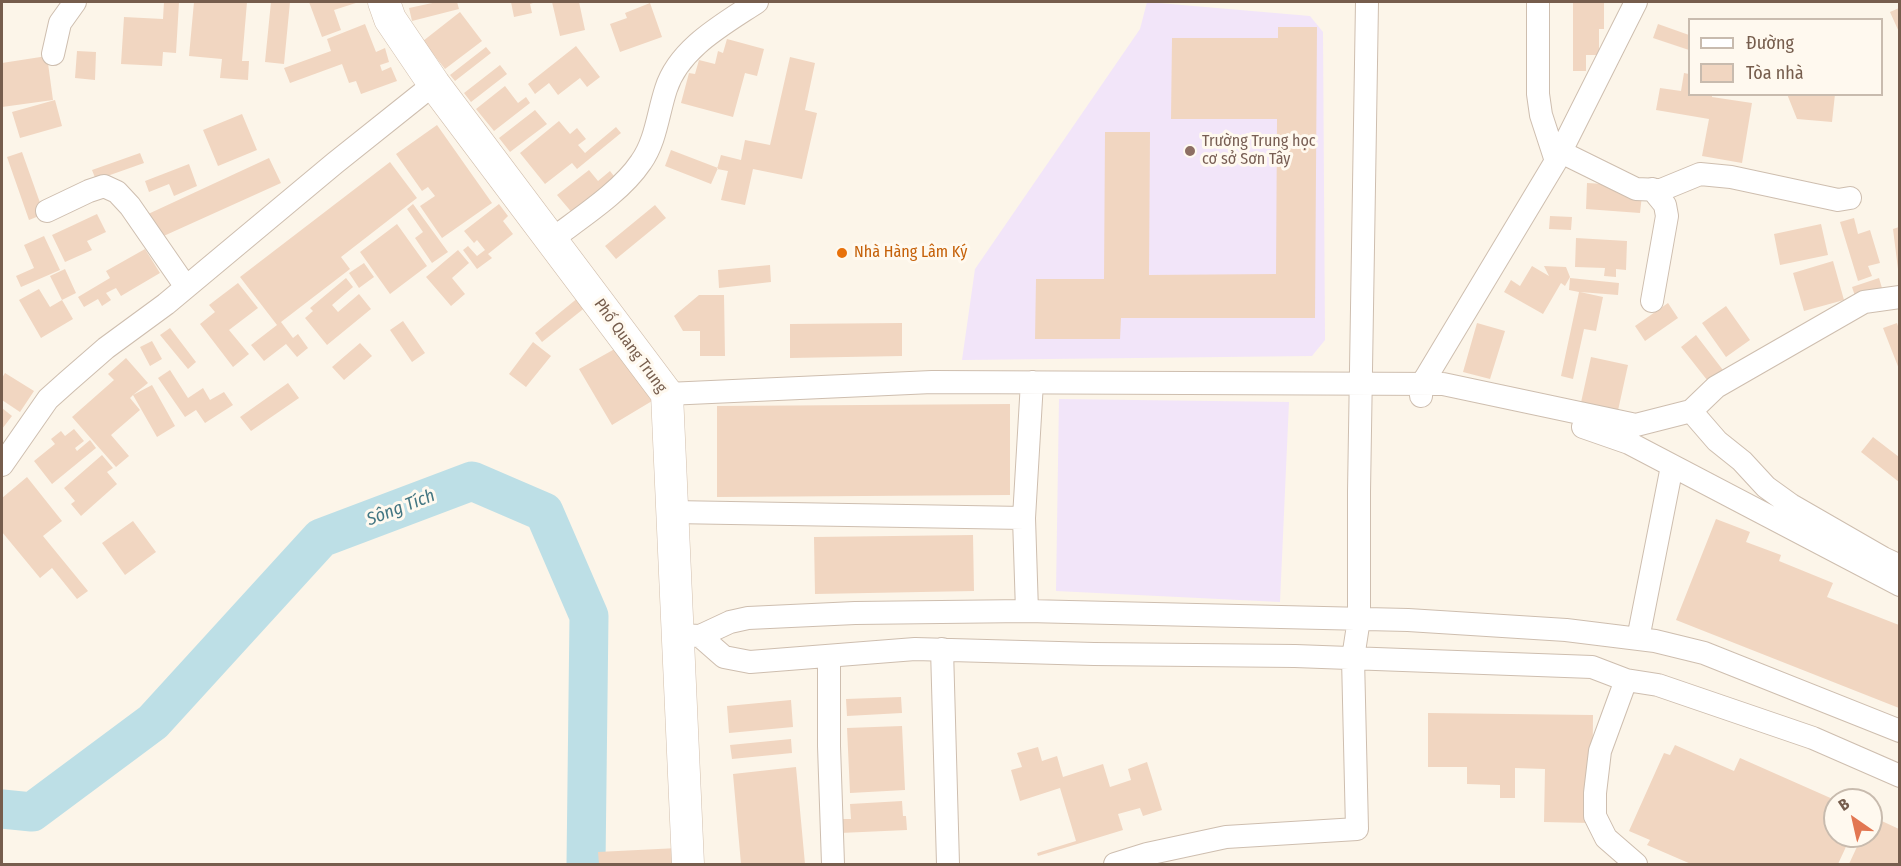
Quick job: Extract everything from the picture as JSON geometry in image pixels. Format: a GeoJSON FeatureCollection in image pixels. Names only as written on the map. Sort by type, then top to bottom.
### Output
{"type":"FeatureCollection","features":[{"type":"Feature","properties":{"kind":"street"},"geometry":{"type":"LineString","coordinates":[[53,54],[60,23],[75,2]]}},
{"type":"Feature","properties":{"kind":"street","name":"Phố Quang Trung"},"geometry":{"type":"LineString","coordinates":[[384,2],[390,19],[434,84],[667,394],[672,512],[689,635],[688,864]]}},
{"type":"Feature","properties":{"kind":"street"},"geometry":{"type":"LineString","coordinates":[[551,240],[613,193],[641,163],[651,143],[667,86],[684,59],[700,42],[757,2]]}},
{"type":"Feature","properties":{"kind":"street"},"geometry":{"type":"LineString","coordinates":[[1114,864],[1147,854],[1226,837],[1357,829],[1353,658],[1359,619],[1367,2]]}},
{"type":"Feature","properties":{"kind":"street"},"geometry":{"type":"LineString","coordinates":[[1538,2],[1538,94],[1541,115],[1558,157],[1636,189],[1661,190],[1700,174],[1731,177],[1838,200],[1850,198]]}},
{"type":"Feature","properties":{"kind":"street"},"geometry":{"type":"LineString","coordinates":[[1636,2],[1558,157],[1422,384],[1420,396],[1472,401],[1534,413],[1629,442],[1899,585]]}},
{"type":"Feature","properties":{"kind":"street"},"geometry":{"type":"LineString","coordinates":[[2,465],[48,399],[106,348],[186,287],[334,163],[434,84]]}},
{"type":"Feature","properties":{"kind":"street"},"geometry":{"type":"LineString","coordinates":[[47,211],[104,186],[117,192],[130,206],[186,287]]}},
{"type":"Feature","properties":{"kind":"street"},"geometry":{"type":"LineString","coordinates":[[1652,189],[1665,205],[1667,216],[1652,301]]}},
{"type":"Feature","properties":{"kind":"street"},"geometry":{"type":"LineString","coordinates":[[667,394],[932,381],[1443,384],[1636,425],[1691,411],[1716,387],[1864,302],[1899,297]]}},
{"type":"Feature","properties":{"kind":"street"},"geometry":{"type":"LineString","coordinates":[[1027,611],[1024,518],[1032,382]]}},
{"type":"Feature","properties":{"kind":"street"},"geometry":{"type":"LineString","coordinates":[[1691,411],[1717,441],[1743,461],[1766,487],[1791,505],[1899,566]]}},
{"type":"Feature","properties":{"kind":"street"},"geometry":{"type":"LineString","coordinates":[[1638,639],[1672,466]]}},
{"type":"Feature","properties":{"kind":"street"},"geometry":{"type":"LineString","coordinates":[[672,512],[1024,518]]}},
{"type":"Feature","properties":{"kind":"street"},"geometry":{"type":"LineString","coordinates":[[689,635],[748,618],[1027,611],[1359,619],[1566,630],[1638,639],[1704,653],[1899,731]]}},
{"type":"Feature","properties":{"kind":"street"},"geometry":{"type":"LineString","coordinates":[[689,635],[724,657],[750,662],[915,649],[942,649],[1353,658],[1592,667],[1626,680],[1658,685],[1812,738],[1899,776]]}},
{"type":"Feature","properties":{"kind":"street"},"geometry":{"type":"LineString","coordinates":[[942,649],[948,864]]}},
{"type":"Feature","properties":{"kind":"street"},"geometry":{"type":"LineString","coordinates":[[829,656],[833,864]]}},
{"type":"Feature","properties":{"kind":"street"},"geometry":{"type":"LineString","coordinates":[[1626,680],[1600,751],[1595,816],[1606,838],[1636,864]]}},
{"type":"Feature","properties":{"kind":"shaded area","name":"Trường Trung học cơ sở Sơn Tây"},"geometry":{"type":"Polygon","coordinates":[[[1147,2],[1310,16],[1323,32],[1325,340],[1312,356],[962,360],[975,269],[1140,29],[1147,2]]]}},
{"type":"Feature","properties":{"kind":"shaded area"},"geometry":{"type":"Polygon","coordinates":[[[1059,399],[1289,402],[1280,602],[1056,591],[1059,399]]]}},
{"type":"Feature","properties":{"kind":"building"},"geometry":{"type":"Polygon","coordinates":[[[164,2],[179,2],[176,53],[163,52],[162,66],[121,64],[124,17],[163,19],[164,2]]]}},
{"type":"Feature","properties":{"kind":"building"},"geometry":{"type":"Polygon","coordinates":[[[194,2],[247,2],[242,61],[249,61],[248,80],[220,78],[222,59],[189,56],[194,2]]]}},
{"type":"Feature","properties":{"kind":"building"},"geometry":{"type":"Polygon","coordinates":[[[271,2],[290,2],[284,64],[265,62],[271,2]]]}},
{"type":"Feature","properties":{"kind":"building"},"geometry":{"type":"Polygon","coordinates":[[[309,2],[359,2],[334,10],[341,30],[322,37],[309,2]]]}},
{"type":"Feature","properties":{"kind":"building"},"geometry":{"type":"Polygon","coordinates":[[[437,2],[457,2],[459,9],[412,21],[409,8],[437,2]]]}},
{"type":"Feature","properties":{"kind":"building"},"geometry":{"type":"Polygon","coordinates":[[[511,2],[536,2],[530,4],[532,13],[514,17],[511,2]]]}},
{"type":"Feature","properties":{"kind":"building"},"geometry":{"type":"Polygon","coordinates":[[[552,2],[579,2],[585,30],[560,36],[552,2]]]}},
{"type":"Feature","properties":{"kind":"building"},"geometry":{"type":"Polygon","coordinates":[[[1573,2],[1604,2],[1604,29],[1599,29],[1599,55],[1586,55],[1586,71],[1573,71],[1573,2]]]}},
{"type":"Feature","properties":{"kind":"building"},"geometry":{"type":"Polygon","coordinates":[[[650,3],[662,37],[620,52],[610,24],[627,18],[625,13],[650,3]]]}},
{"type":"Feature","properties":{"kind":"building"},"geometry":{"type":"Polygon","coordinates":[[[1899,8],[1899,32],[1890,12],[1899,8]]]}},
{"type":"Feature","properties":{"kind":"building"},"geometry":{"type":"Polygon","coordinates":[[[460,12],[482,41],[445,69],[423,41],[460,12]]]}},
{"type":"Feature","properties":{"kind":"building"},"geometry":{"type":"Polygon","coordinates":[[[365,24],[376,52],[385,48],[389,62],[380,65],[382,71],[391,67],[397,81],[361,94],[356,81],[349,83],[342,64],[290,83],[284,68],[331,51],[327,39],[365,24]]]}},
{"type":"Feature","properties":{"kind":"building"},"geometry":{"type":"Polygon","coordinates":[[[1658,24],[1688,35],[1688,50],[1653,38],[1658,24]]]}},
{"type":"Feature","properties":{"kind":"building"},"geometry":{"type":"Polygon","coordinates":[[[1278,27],[1317,27],[1315,318],[1121,318],[1120,339],[1035,339],[1036,279],[1104,279],[1105,132],[1150,132],[1149,275],[1276,274],[1277,119],[1171,119],[1172,38],[1278,38],[1278,27]]]}},
{"type":"Feature","properties":{"kind":"building"},"geometry":{"type":"Polygon","coordinates":[[[727,39],[764,49],[757,76],[745,73],[733,117],[681,103],[689,73],[695,74],[699,60],[715,64],[718,51],[723,53],[727,39]]]}},
{"type":"Feature","properties":{"kind":"building"},"geometry":{"type":"Polygon","coordinates":[[[576,46],[600,77],[587,87],[580,78],[558,95],[549,83],[535,94],[528,84],[576,46]]]}},
{"type":"Feature","properties":{"kind":"building"},"geometry":{"type":"Polygon","coordinates":[[[486,47],[491,53],[455,81],[450,75],[486,47]]]}},
{"type":"Feature","properties":{"kind":"building"},"geometry":{"type":"Polygon","coordinates":[[[77,51],[96,52],[95,80],[75,78],[77,51]]]}},
{"type":"Feature","properties":{"kind":"building"},"geometry":{"type":"Polygon","coordinates":[[[47,56],[53,100],[2,107],[2,63],[47,56]]]}},
{"type":"Feature","properties":{"kind":"building"},"geometry":{"type":"Polygon","coordinates":[[[790,57],[815,63],[805,110],[817,113],[802,179],[753,169],[745,205],[721,200],[728,171],[717,169],[721,155],[741,160],[745,140],[770,145],[790,57]]]}},
{"type":"Feature","properties":{"kind":"building"},"geometry":{"type":"Polygon","coordinates":[[[500,65],[507,74],[471,102],[464,93],[500,65]]]}},
{"type":"Feature","properties":{"kind":"building"},"geometry":{"type":"Polygon","coordinates":[[[1684,73],[1688,74],[1688,96],[1712,96],[1752,103],[1742,163],[1702,156],[1709,119],[1656,110],[1660,88],[1681,91],[1684,73]]]}},
{"type":"Feature","properties":{"kind":"building"},"geometry":{"type":"Polygon","coordinates":[[[505,86],[518,103],[526,97],[530,103],[494,131],[476,109],[505,86]]]}},
{"type":"Feature","properties":{"kind":"building"},"geometry":{"type":"Polygon","coordinates":[[[1788,96],[1835,96],[1832,122],[1797,119],[1788,96]]]}},
{"type":"Feature","properties":{"kind":"building"},"geometry":{"type":"Polygon","coordinates":[[[55,100],[62,126],[20,138],[12,112],[55,100]]]}},
{"type":"Feature","properties":{"kind":"building"},"geometry":{"type":"Polygon","coordinates":[[[535,110],[547,124],[510,152],[499,138],[535,110]]]}},
{"type":"Feature","properties":{"kind":"building"},"geometry":{"type":"Polygon","coordinates":[[[242,114],[257,150],[218,166],[203,130],[242,114]]]}},
{"type":"Feature","properties":{"kind":"building"},"geometry":{"type":"Polygon","coordinates":[[[559,121],[570,134],[577,128],[586,139],[578,145],[585,153],[616,127],[621,133],[577,169],[572,163],[545,184],[520,153],[559,121]]]}},
{"type":"Feature","properties":{"kind":"building"},"geometry":{"type":"Polygon","coordinates":[[[437,125],[492,203],[442,238],[420,206],[435,196],[428,187],[422,191],[396,154],[437,125]]]}},
{"type":"Feature","properties":{"kind":"building"},"geometry":{"type":"Polygon","coordinates":[[[671,150],[718,168],[711,184],[665,166],[671,150]]]}},
{"type":"Feature","properties":{"kind":"building"},"geometry":{"type":"Polygon","coordinates":[[[22,152],[44,214],[29,220],[7,157],[22,152]]]}},
{"type":"Feature","properties":{"kind":"building"},"geometry":{"type":"Polygon","coordinates":[[[140,153],[144,163],[96,180],[92,170],[140,153]]]}},
{"type":"Feature","properties":{"kind":"building"},"geometry":{"type":"Polygon","coordinates":[[[269,158],[281,183],[157,239],[146,215],[269,158]]]}},
{"type":"Feature","properties":{"kind":"building"},"geometry":{"type":"Polygon","coordinates":[[[390,162],[417,198],[341,257],[350,269],[281,322],[293,338],[298,334],[308,348],[297,357],[286,344],[264,361],[251,345],[277,325],[240,277],[390,162]]]}},
{"type":"Feature","properties":{"kind":"building"},"geometry":{"type":"Polygon","coordinates":[[[189,164],[197,186],[174,196],[169,184],[149,192],[145,181],[189,164]]]}},
{"type":"Feature","properties":{"kind":"building"},"geometry":{"type":"Polygon","coordinates":[[[589,170],[598,181],[610,171],[617,180],[574,215],[557,195],[589,170]]]}},
{"type":"Feature","properties":{"kind":"building"},"geometry":{"type":"Polygon","coordinates":[[[1587,183],[1621,185],[1642,195],[1640,213],[1586,209],[1587,183]]]}},
{"type":"Feature","properties":{"kind":"building"},"geometry":{"type":"Polygon","coordinates":[[[413,204],[448,252],[432,263],[415,238],[423,232],[407,209],[413,204]]]}},
{"type":"Feature","properties":{"kind":"building"},"geometry":{"type":"Polygon","coordinates":[[[499,204],[508,216],[503,221],[513,234],[488,254],[492,258],[477,269],[463,250],[468,246],[477,256],[485,250],[477,240],[474,243],[464,231],[499,204]]]}},
{"type":"Feature","properties":{"kind":"building"},"geometry":{"type":"Polygon","coordinates":[[[655,205],[666,218],[616,259],[605,246],[655,205]]]}},
{"type":"Feature","properties":{"kind":"building"},"geometry":{"type":"Polygon","coordinates":[[[97,214],[106,232],[87,241],[92,250],[65,262],[52,235],[97,214]]]}},
{"type":"Feature","properties":{"kind":"building"},"geometry":{"type":"Polygon","coordinates":[[[1550,216],[1572,217],[1571,230],[1549,229],[1550,216]]]}},
{"type":"Feature","properties":{"kind":"building"},"geometry":{"type":"Polygon","coordinates":[[[1854,218],[1858,234],[1870,230],[1880,263],[1868,266],[1872,276],[1858,281],[1840,222],[1854,218]]]}},
{"type":"Feature","properties":{"kind":"building"},"geometry":{"type":"Polygon","coordinates":[[[397,224],[427,266],[390,294],[360,252],[397,224]]]}},
{"type":"Feature","properties":{"kind":"building"},"geometry":{"type":"Polygon","coordinates":[[[1821,224],[1828,255],[1780,265],[1774,234],[1821,224]]]}},
{"type":"Feature","properties":{"kind":"building"},"geometry":{"type":"Polygon","coordinates":[[[1899,227],[1899,269],[1898,269],[1893,229],[1899,227]]]}},
{"type":"Feature","properties":{"kind":"building"},"geometry":{"type":"Polygon","coordinates":[[[44,236],[60,270],[21,287],[16,276],[34,268],[24,245],[44,236]]]}},
{"type":"Feature","properties":{"kind":"building"},"geometry":{"type":"Polygon","coordinates":[[[1576,238],[1627,241],[1626,270],[1616,269],[1616,277],[1604,276],[1605,268],[1575,267],[1576,238]]]}},
{"type":"Feature","properties":{"kind":"building"},"geometry":{"type":"Polygon","coordinates":[[[145,249],[160,273],[121,296],[116,288],[106,293],[111,300],[102,306],[98,299],[84,307],[78,297],[110,278],[106,271],[145,249]]]}},
{"type":"Feature","properties":{"kind":"building"},"geometry":{"type":"Polygon","coordinates":[[[458,250],[469,263],[452,278],[465,294],[451,306],[426,277],[458,250]]]}},
{"type":"Feature","properties":{"kind":"building"},"geometry":{"type":"Polygon","coordinates":[[[1833,261],[1844,300],[1804,311],[1793,273],[1833,261]]]}},
{"type":"Feature","properties":{"kind":"building"},"geometry":{"type":"Polygon","coordinates":[[[364,263],[374,277],[359,288],[349,273],[364,263]]]}},
{"type":"Feature","properties":{"kind":"building"},"geometry":{"type":"Polygon","coordinates":[[[770,265],[771,282],[719,288],[718,270],[770,265]]]}},
{"type":"Feature","properties":{"kind":"building"},"geometry":{"type":"Polygon","coordinates":[[[1532,266],[1549,276],[1544,266],[1566,267],[1570,277],[1565,286],[1561,283],[1543,314],[1504,292],[1511,280],[1520,286],[1532,266]]]}},
{"type":"Feature","properties":{"kind":"building"},"geometry":{"type":"Polygon","coordinates":[[[65,269],[76,293],[62,300],[50,276],[65,269]]]}},
{"type":"Feature","properties":{"kind":"building"},"geometry":{"type":"Polygon","coordinates":[[[346,278],[353,287],[332,305],[338,312],[359,294],[371,309],[327,345],[305,318],[313,311],[310,308],[346,278]]]}},
{"type":"Feature","properties":{"kind":"building"},"geometry":{"type":"Polygon","coordinates":[[[1570,278],[1619,283],[1618,295],[1580,292],[1603,297],[1596,331],[1584,329],[1573,379],[1561,376],[1579,292],[1569,290],[1570,278]]]}},
{"type":"Feature","properties":{"kind":"building"},"geometry":{"type":"Polygon","coordinates":[[[1879,278],[1882,288],[1855,296],[1852,287],[1879,278]]]}},
{"type":"Feature","properties":{"kind":"building"},"geometry":{"type":"Polygon","coordinates":[[[238,283],[258,308],[229,330],[249,354],[233,367],[200,324],[215,312],[209,305],[238,283]]]}},
{"type":"Feature","properties":{"kind":"building"},"geometry":{"type":"Polygon","coordinates":[[[39,289],[50,307],[62,300],[73,319],[41,338],[19,300],[39,289]]]}},
{"type":"Feature","properties":{"kind":"building"},"geometry":{"type":"Polygon","coordinates":[[[699,295],[724,295],[725,356],[700,356],[700,331],[683,331],[674,316],[699,295]]]}},
{"type":"Feature","properties":{"kind":"building"},"geometry":{"type":"Polygon","coordinates":[[[579,297],[587,306],[542,342],[535,333],[579,297]]]}},
{"type":"Feature","properties":{"kind":"building"},"geometry":{"type":"Polygon","coordinates":[[[1668,303],[1678,318],[1645,341],[1635,326],[1668,303]]]}},
{"type":"Feature","properties":{"kind":"building"},"geometry":{"type":"Polygon","coordinates":[[[1726,306],[1750,340],[1726,357],[1702,323],[1726,306]]]}},
{"type":"Feature","properties":{"kind":"building"},"geometry":{"type":"Polygon","coordinates":[[[403,321],[425,353],[412,362],[390,330],[403,321]]]}},
{"type":"Feature","properties":{"kind":"building"},"geometry":{"type":"Polygon","coordinates":[[[902,323],[902,356],[790,358],[790,324],[902,323]]]}},
{"type":"Feature","properties":{"kind":"building"},"geometry":{"type":"Polygon","coordinates":[[[1477,323],[1505,331],[1490,379],[1463,372],[1477,323]]]}},
{"type":"Feature","properties":{"kind":"building"},"geometry":{"type":"Polygon","coordinates":[[[1897,323],[1899,329],[1899,369],[1883,328],[1897,323]]]}},
{"type":"Feature","properties":{"kind":"building"},"geometry":{"type":"Polygon","coordinates":[[[170,328],[196,362],[188,369],[160,335],[170,328]]]}},
{"type":"Feature","properties":{"kind":"building"},"geometry":{"type":"Polygon","coordinates":[[[1696,335],[1726,374],[1711,385],[1681,347],[1696,335]]]}},
{"type":"Feature","properties":{"kind":"building"},"geometry":{"type":"Polygon","coordinates":[[[152,341],[162,359],[150,366],[140,347],[152,341]]]}},
{"type":"Feature","properties":{"kind":"building"},"geometry":{"type":"Polygon","coordinates":[[[533,342],[551,356],[526,387],[509,374],[533,342]]]}},
{"type":"Feature","properties":{"kind":"building"},"geometry":{"type":"Polygon","coordinates":[[[360,343],[372,356],[344,380],[332,367],[360,343]]]}},
{"type":"Feature","properties":{"kind":"building"},"geometry":{"type":"Polygon","coordinates":[[[620,346],[652,401],[612,425],[579,369],[620,346]]]}},
{"type":"Feature","properties":{"kind":"building"},"geometry":{"type":"Polygon","coordinates":[[[1591,357],[1628,365],[1617,415],[1580,407],[1591,357]]]}},
{"type":"Feature","properties":{"kind":"building"},"geometry":{"type":"Polygon","coordinates":[[[126,358],[148,383],[130,398],[140,410],[111,435],[129,456],[116,467],[72,417],[114,380],[108,374],[126,358]]]}},
{"type":"Feature","properties":{"kind":"building"},"geometry":{"type":"Polygon","coordinates":[[[170,370],[188,398],[203,388],[210,400],[224,392],[233,405],[205,423],[196,410],[185,417],[158,378],[170,370]]]}},
{"type":"Feature","properties":{"kind":"building"},"geometry":{"type":"Polygon","coordinates":[[[5,373],[34,391],[20,412],[2,400],[2,378],[5,373]]]}},
{"type":"Feature","properties":{"kind":"building"},"geometry":{"type":"Polygon","coordinates":[[[288,383],[299,398],[251,431],[240,417],[288,383]]]}},
{"type":"Feature","properties":{"kind":"building"},"geometry":{"type":"Polygon","coordinates":[[[152,385],[175,426],[157,437],[133,395],[152,385]]]}},
{"type":"Feature","properties":{"kind":"building"},"geometry":{"type":"Polygon","coordinates":[[[1010,404],[1010,495],[717,497],[717,406],[1010,404]]]}},
{"type":"Feature","properties":{"kind":"building"},"geometry":{"type":"Polygon","coordinates":[[[2,408],[12,416],[2,429],[2,408]]]}},
{"type":"Feature","properties":{"kind":"building"},"geometry":{"type":"Polygon","coordinates":[[[74,429],[84,441],[75,448],[77,451],[90,440],[96,448],[52,484],[34,461],[55,444],[51,439],[61,431],[65,436],[74,429]]]}},
{"type":"Feature","properties":{"kind":"building"},"geometry":{"type":"Polygon","coordinates":[[[1873,437],[1899,457],[1899,482],[1861,452],[1873,437]]]}},
{"type":"Feature","properties":{"kind":"building"},"geometry":{"type":"Polygon","coordinates":[[[102,455],[113,468],[107,472],[117,484],[81,516],[71,504],[75,501],[64,488],[102,455]]]}},
{"type":"Feature","properties":{"kind":"building"},"geometry":{"type":"Polygon","coordinates":[[[27,477],[62,521],[43,536],[88,591],[77,599],[52,568],[40,578],[2,532],[2,498],[27,477]]]}},
{"type":"Feature","properties":{"kind":"building"},"geometry":{"type":"Polygon","coordinates":[[[1716,519],[1750,532],[1746,542],[1781,555],[1779,561],[1833,583],[1827,597],[1899,625],[1899,708],[1676,620],[1716,519]]]}},
{"type":"Feature","properties":{"kind":"building"},"geometry":{"type":"Polygon","coordinates":[[[133,521],[156,552],[125,575],[102,543],[133,521]]]}},
{"type":"Feature","properties":{"kind":"building"},"geometry":{"type":"Polygon","coordinates":[[[973,535],[974,591],[815,594],[814,537],[973,535]]]}},
{"type":"Feature","properties":{"kind":"building"},"geometry":{"type":"Polygon","coordinates":[[[901,697],[902,713],[847,716],[846,699],[901,697]]]}},
{"type":"Feature","properties":{"kind":"building"},"geometry":{"type":"Polygon","coordinates":[[[791,700],[793,727],[729,733],[727,706],[791,700]]]}},
{"type":"Feature","properties":{"kind":"building"},"geometry":{"type":"Polygon","coordinates":[[[1428,713],[1593,715],[1592,823],[1544,822],[1545,769],[1515,768],[1515,798],[1500,798],[1500,785],[1467,784],[1467,767],[1428,767],[1428,713]]]}},
{"type":"Feature","properties":{"kind":"building"},"geometry":{"type":"Polygon","coordinates":[[[902,726],[905,790],[850,793],[847,728],[902,726]]]}},
{"type":"Feature","properties":{"kind":"building"},"geometry":{"type":"Polygon","coordinates":[[[791,739],[792,753],[732,759],[730,745],[791,739]]]}},
{"type":"Feature","properties":{"kind":"building"},"geometry":{"type":"Polygon","coordinates":[[[1675,745],[1734,771],[1740,758],[1823,795],[1823,848],[1845,848],[1838,864],[1691,864],[1647,845],[1650,840],[1629,831],[1664,753],[1670,755],[1675,745]]]}},
{"type":"Feature","properties":{"kind":"building"},"geometry":{"type":"Polygon","coordinates":[[[1038,747],[1042,761],[1057,756],[1063,777],[1103,764],[1110,787],[1131,780],[1128,769],[1147,762],[1162,810],[1143,816],[1140,808],[1118,814],[1123,830],[1038,856],[1037,853],[1076,841],[1060,788],[1020,801],[1011,770],[1022,767],[1017,753],[1038,747]]]}},
{"type":"Feature","properties":{"kind":"building"},"geometry":{"type":"Polygon","coordinates":[[[796,767],[805,864],[741,864],[733,774],[796,767]]]}},
{"type":"Feature","properties":{"kind":"building"},"geometry":{"type":"Polygon","coordinates":[[[902,801],[907,830],[840,833],[840,819],[851,819],[850,804],[902,801]]]}},
{"type":"Feature","properties":{"kind":"building"},"geometry":{"type":"Polygon","coordinates":[[[1883,822],[1899,829],[1899,864],[1849,864],[1856,848],[1883,848],[1883,822]]]}},
{"type":"Feature","properties":{"kind":"building"},"geometry":{"type":"Polygon","coordinates":[[[678,848],[679,864],[599,864],[598,852],[678,848]]]}},
{"type":"Feature","properties":{"kind":"waterway","name":"Sông Tích"},"geometry":{"type":"LineString","coordinates":[[2,809],[32,812],[153,722],[321,538],[472,481],[544,512],[589,616],[586,864]]}},
{"type":"Feature","properties":{"kind":"place","name":"Trường Trung học cơ sở Sơn Tây"},"geometry":{"type":"Point","coordinates":[1190,151]}},
{"type":"Feature","properties":{"kind":"place","name":"Nhà Hàng Lâm Ký"},"geometry":{"type":"Point","coordinates":[842,253]}}]}
